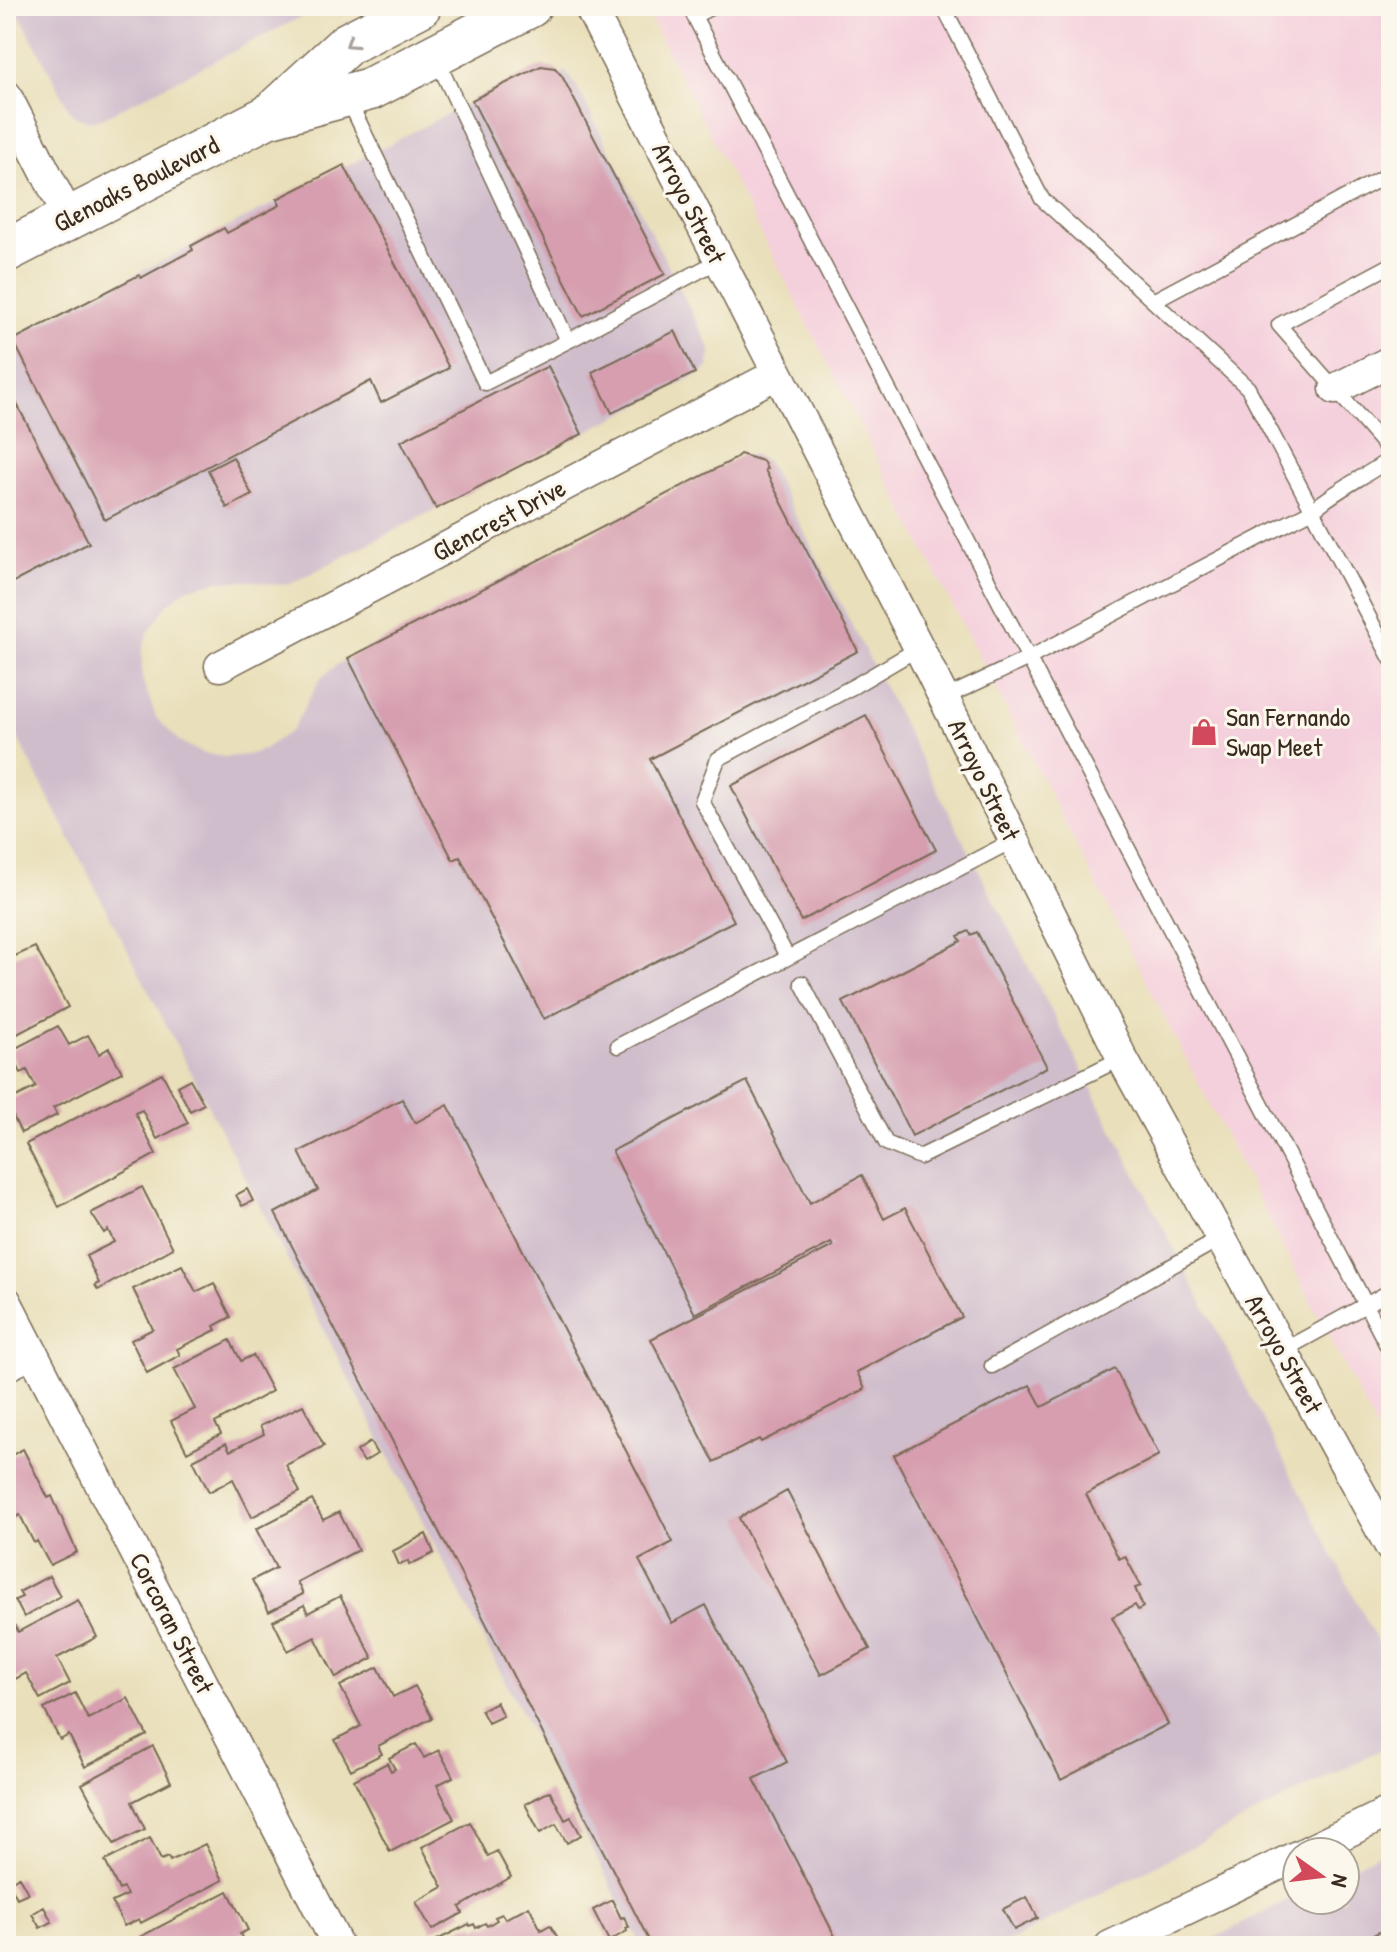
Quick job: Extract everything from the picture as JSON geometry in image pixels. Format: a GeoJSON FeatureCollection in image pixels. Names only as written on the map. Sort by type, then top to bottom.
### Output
{"type":"FeatureCollection","features":[{"type":"Feature","properties":{"kind":"main road","name":"Glenoaks Boulevard"},"geometry":{"type":"LineString","coordinates":[[267,117],[347,44],[420,6]]}},
{"type":"Feature","properties":{"kind":"main road","name":"Glenoaks Boulevard"},"geometry":{"type":"LineString","coordinates":[[6,251],[267,117],[370,89],[530,6]]}},
{"type":"Feature","properties":{"kind":"street","name":"Arroyo Street"},"geometry":{"type":"LineString","coordinates":[[589,6],[919,648],[1122,1058],[1391,1548]]}},
{"type":"Feature","properties":{"kind":"street"},"geometry":{"type":"LineString","coordinates":[[6,95],[69,218]]}},
{"type":"Feature","properties":{"kind":"street"},"geometry":{"type":"LineString","coordinates":[[1335,389],[1391,361]]}},
{"type":"Feature","properties":{"kind":"street","name":"Glencrest Drive"},"geometry":{"type":"LineString","coordinates":[[220,666],[777,374]]}},
{"type":"Feature","properties":{"kind":"street","name":"Corcoran Street"},"geometry":{"type":"LineString","coordinates":[[6,1301],[338,1946]]}},
{"type":"Feature","properties":{"kind":"street"},"geometry":{"type":"LineString","coordinates":[[6,1366],[33,1353]]}},
{"type":"Feature","properties":{"kind":"street"},"geometry":{"type":"LineString","coordinates":[[1339,1836],[1391,1811]]}},
{"type":"Feature","properties":{"kind":"street"},"geometry":{"type":"LineString","coordinates":[[1110,1946],[1281,1864]]}},
{"type":"Feature","properties":{"kind":"lane"},"geometry":{"type":"LineString","coordinates":[[714,6],[694,16],[1391,1353]]}},
{"type":"Feature","properties":{"kind":"lane"},"geometry":{"type":"LineString","coordinates":[[943,6],[1042,199],[1248,388],[1391,659]]}},
{"type":"Feature","properties":{"kind":"lane"},"geometry":{"type":"LineString","coordinates":[[434,55],[568,341]]}},
{"type":"Feature","properties":{"kind":"lane"},"geometry":{"type":"LineString","coordinates":[[346,95],[485,383],[718,261]]}},
{"type":"Feature","properties":{"kind":"lane"},"geometry":{"type":"LineString","coordinates":[[1153,301],[1391,173]]}},
{"type":"Feature","properties":{"kind":"lane"},"geometry":{"type":"LineString","coordinates":[[944,698],[1029,658],[1313,510],[1331,494],[1369,474],[1391,456],[1279,325],[1391,265]]}},
{"type":"Feature","properties":{"kind":"lane"},"geometry":{"type":"LineString","coordinates":[[787,956],[702,801],[718,759],[919,648]]}},
{"type":"Feature","properties":{"kind":"lane"},"geometry":{"type":"LineString","coordinates":[[618,1046],[1014,840]]}},
{"type":"Feature","properties":{"kind":"lane"},"geometry":{"type":"LineString","coordinates":[[802,983],[886,1143],[920,1157],[1122,1058]]}},
{"type":"Feature","properties":{"kind":"lane"},"geometry":{"type":"LineString","coordinates":[[992,1366],[1220,1239]]}},
{"type":"Feature","properties":{"kind":"lane"},"geometry":{"type":"LineString","coordinates":[[1282,1351],[1391,1291]]}},
{"type":"Feature","properties":{"kind":"shaded area"},"geometry":{"type":"Polygon","coordinates":[[[15,6],[323,6],[100,119],[89,121],[71,113],[15,6]]]}},
{"type":"Feature","properties":{"kind":"shaded area","name":"San Fernando Swap Meet"},"geometry":{"type":"Polygon","coordinates":[[[644,6],[1391,6],[1391,1457],[644,6]]]}},
{"type":"Feature","properties":{"kind":"shaded area"},"geometry":{"type":"Polygon","coordinates":[[[541,66],[555,68],[561,74],[565,71],[576,85],[711,350],[708,367],[302,578],[277,585],[254,581],[217,581],[186,589],[167,605],[148,633],[142,652],[142,679],[156,717],[179,741],[202,753],[225,757],[262,750],[291,731],[321,678],[338,664],[733,460],[753,454],[767,461],[1391,1668],[1391,1744],[1000,1946],[642,1946],[6,715],[6,341],[541,66]]]}},
{"type":"Feature","properties":{"kind":"shaded area"},"geometry":{"type":"Polygon","coordinates":[[[1391,1847],[1391,1946],[1199,1946],[1281,1903],[1281,1916],[1361,1916],[1361,1863],[1391,1847]]]}},
{"type":"Feature","properties":{"kind":"building"},"geometry":{"type":"Polygon","coordinates":[[[541,66],[555,68],[562,76],[665,274],[583,316],[472,100],[541,66]]]}},
{"type":"Feature","properties":{"kind":"building"},"geometry":{"type":"Polygon","coordinates":[[[344,165],[449,368],[381,403],[371,381],[105,520],[13,340],[139,275],[141,278],[193,250],[191,246],[224,228],[227,233],[280,205],[277,199],[344,165]]]}},
{"type":"Feature","properties":{"kind":"building"},"geometry":{"type":"Polygon","coordinates":[[[675,331],[695,373],[612,413],[592,372],[675,331]]]}},
{"type":"Feature","properties":{"kind":"building"},"geometry":{"type":"Polygon","coordinates":[[[548,366],[582,434],[436,509],[401,441],[548,366]]]}},
{"type":"Feature","properties":{"kind":"building"},"geometry":{"type":"Polygon","coordinates":[[[6,383],[89,543],[6,586],[6,383]]]}},
{"type":"Feature","properties":{"kind":"building"},"geometry":{"type":"Polygon","coordinates":[[[740,454],[763,461],[858,651],[650,759],[734,921],[544,1019],[460,857],[453,860],[348,658],[740,454]]]}},
{"type":"Feature","properties":{"kind":"building"},"geometry":{"type":"Polygon","coordinates":[[[233,457],[252,495],[227,508],[208,470],[233,457]]]}},
{"type":"Feature","properties":{"kind":"building"},"geometry":{"type":"Polygon","coordinates":[[[866,715],[936,850],[801,921],[731,786],[866,715]]]}},
{"type":"Feature","properties":{"kind":"building"},"geometry":{"type":"Polygon","coordinates":[[[969,931],[971,935],[977,932],[1047,1067],[912,1136],[843,1002],[961,941],[958,936],[969,931]]]}},
{"type":"Feature","properties":{"kind":"building"},"geometry":{"type":"Polygon","coordinates":[[[35,947],[68,1007],[6,1040],[6,960],[35,947]]]}},
{"type":"Feature","properties":{"kind":"building"},"geometry":{"type":"Polygon","coordinates":[[[58,1026],[69,1045],[88,1035],[99,1054],[109,1048],[122,1072],[53,1108],[57,1115],[21,1133],[6,1102],[36,1087],[27,1070],[21,1073],[10,1051],[58,1026]]]}},
{"type":"Feature","properties":{"kind":"building"},"geometry":{"type":"Polygon","coordinates":[[[162,1073],[188,1123],[157,1139],[142,1110],[135,1113],[156,1154],[59,1207],[26,1144],[162,1073]]]}},
{"type":"Feature","properties":{"kind":"building"},"geometry":{"type":"Polygon","coordinates":[[[190,1079],[204,1104],[190,1111],[177,1086],[190,1079]]]}},
{"type":"Feature","properties":{"kind":"building"},"geometry":{"type":"Polygon","coordinates":[[[747,1081],[810,1203],[862,1175],[884,1219],[905,1208],[962,1317],[857,1372],[865,1389],[761,1442],[759,1439],[714,1462],[651,1339],[833,1246],[831,1243],[695,1314],[612,1151],[747,1081]]]}},
{"type":"Feature","properties":{"kind":"building"},"geometry":{"type":"Polygon","coordinates":[[[402,1099],[415,1123],[448,1105],[673,1542],[639,1560],[672,1623],[706,1605],[787,1762],[754,1779],[840,1946],[652,1946],[275,1213],[318,1190],[299,1152],[402,1099]]]}},
{"type":"Feature","properties":{"kind":"building"},"geometry":{"type":"Polygon","coordinates":[[[142,1187],[173,1248],[98,1290],[95,1285],[99,1283],[86,1256],[114,1242],[108,1230],[104,1233],[91,1213],[142,1187]]]}},
{"type":"Feature","properties":{"kind":"building"},"geometry":{"type":"Polygon","coordinates":[[[247,1189],[253,1201],[242,1206],[236,1195],[247,1189]]]}},
{"type":"Feature","properties":{"kind":"building"},"geometry":{"type":"Polygon","coordinates":[[[182,1265],[196,1292],[214,1283],[231,1317],[214,1326],[216,1330],[177,1349],[180,1355],[147,1373],[131,1340],[153,1329],[133,1289],[182,1265]]]}},
{"type":"Feature","properties":{"kind":"building"},"geometry":{"type":"Polygon","coordinates":[[[230,1340],[241,1361],[253,1355],[272,1391],[215,1423],[221,1434],[187,1452],[171,1421],[195,1409],[174,1369],[230,1340]]]}},
{"type":"Feature","properties":{"kind":"building"},"geometry":{"type":"Polygon","coordinates":[[[1115,1369],[1159,1455],[1086,1494],[1119,1559],[1125,1556],[1141,1586],[1135,1588],[1143,1607],[1138,1610],[1135,1605],[1112,1617],[1168,1724],[1061,1780],[894,1455],[1030,1385],[1042,1407],[1115,1369]]]}},
{"type":"Feature","properties":{"kind":"building"},"geometry":{"type":"Polygon","coordinates":[[[303,1405],[324,1446],[286,1465],[300,1492],[252,1517],[233,1479],[209,1492],[193,1460],[226,1443],[230,1451],[264,1434],[260,1426],[303,1405]]]}},
{"type":"Feature","properties":{"kind":"building"},"geometry":{"type":"Polygon","coordinates":[[[370,1442],[377,1454],[364,1462],[357,1451],[370,1442]]]}},
{"type":"Feature","properties":{"kind":"building"},"geometry":{"type":"Polygon","coordinates":[[[23,1449],[48,1498],[52,1496],[77,1552],[50,1565],[37,1541],[34,1543],[20,1515],[6,1523],[6,1458],[23,1449]]]}},
{"type":"Feature","properties":{"kind":"building"},"geometry":{"type":"Polygon","coordinates":[[[787,1491],[870,1649],[821,1675],[739,1518],[787,1491]]]}},
{"type":"Feature","properties":{"kind":"building"},"geometry":{"type":"Polygon","coordinates":[[[312,1500],[323,1520],[339,1512],[358,1550],[297,1582],[303,1594],[269,1612],[252,1580],[276,1568],[256,1529],[312,1500]]]}},
{"type":"Feature","properties":{"kind":"building"},"geometry":{"type":"Polygon","coordinates":[[[426,1534],[434,1553],[409,1565],[408,1561],[399,1565],[393,1551],[426,1534]]]}},
{"type":"Feature","properties":{"kind":"building"},"geometry":{"type":"Polygon","coordinates":[[[49,1576],[60,1596],[24,1617],[15,1600],[22,1597],[19,1592],[49,1576]]]}},
{"type":"Feature","properties":{"kind":"building"},"geometry":{"type":"Polygon","coordinates":[[[340,1596],[373,1658],[336,1678],[315,1637],[288,1651],[273,1621],[304,1605],[308,1613],[340,1596]]]}},
{"type":"Feature","properties":{"kind":"building"},"geometry":{"type":"Polygon","coordinates":[[[78,1600],[97,1637],[57,1658],[70,1683],[40,1699],[26,1673],[6,1684],[6,1631],[15,1626],[18,1632],[78,1600]]]}},
{"type":"Feature","properties":{"kind":"building"},"geometry":{"type":"Polygon","coordinates":[[[378,1667],[393,1697],[415,1686],[432,1718],[378,1746],[382,1754],[351,1770],[335,1740],[361,1726],[340,1686],[378,1667]]]}},
{"type":"Feature","properties":{"kind":"building"},"geometry":{"type":"Polygon","coordinates":[[[75,1693],[88,1719],[128,1698],[147,1735],[85,1767],[69,1735],[60,1740],[44,1709],[75,1693]]]}},
{"type":"Feature","properties":{"kind":"building"},"geometry":{"type":"Polygon","coordinates":[[[496,1702],[503,1716],[488,1723],[481,1710],[496,1702]]]}},
{"type":"Feature","properties":{"kind":"building"},"geometry":{"type":"Polygon","coordinates":[[[416,1744],[424,1758],[439,1750],[453,1777],[437,1785],[454,1819],[390,1852],[354,1780],[387,1763],[391,1771],[395,1769],[389,1758],[416,1744]]]}},
{"type":"Feature","properties":{"kind":"building"},"geometry":{"type":"Polygon","coordinates":[[[153,1746],[171,1782],[132,1802],[145,1829],[114,1844],[82,1784],[153,1746]]]}},
{"type":"Feature","properties":{"kind":"building"},"geometry":{"type":"Polygon","coordinates":[[[550,1791],[565,1820],[571,1817],[581,1835],[567,1843],[556,1824],[540,1833],[525,1804],[550,1791]]]}},
{"type":"Feature","properties":{"kind":"building"},"geometry":{"type":"Polygon","coordinates":[[[470,1822],[488,1856],[497,1851],[511,1877],[460,1907],[463,1913],[432,1930],[416,1902],[443,1887],[422,1847],[470,1822]]]}},
{"type":"Feature","properties":{"kind":"building"},"geometry":{"type":"Polygon","coordinates":[[[150,1838],[161,1860],[168,1857],[170,1861],[205,1844],[223,1880],[141,1923],[139,1919],[124,1926],[112,1902],[127,1895],[123,1888],[119,1890],[105,1861],[150,1838]]]}},
{"type":"Feature","properties":{"kind":"building"},"geometry":{"type":"Polygon","coordinates":[[[19,1877],[28,1893],[17,1898],[9,1883],[19,1877]]]}},
{"type":"Feature","properties":{"kind":"building"},"geometry":{"type":"Polygon","coordinates":[[[228,1891],[248,1930],[240,1934],[246,1946],[136,1946],[134,1940],[228,1891]]]}},
{"type":"Feature","properties":{"kind":"building"},"geometry":{"type":"Polygon","coordinates":[[[1027,1897],[1038,1918],[1014,1930],[1003,1909],[1027,1897]]]}},
{"type":"Feature","properties":{"kind":"building"},"geometry":{"type":"Polygon","coordinates":[[[612,1900],[629,1927],[609,1941],[593,1910],[612,1900]]]}},
{"type":"Feature","properties":{"kind":"building"},"geometry":{"type":"Polygon","coordinates":[[[529,1906],[541,1930],[550,1925],[563,1946],[440,1946],[437,1940],[469,1924],[474,1924],[476,1928],[485,1923],[487,1926],[497,1920],[495,1917],[502,1914],[505,1919],[529,1906]]]}},
{"type":"Feature","properties":{"kind":"building"},"geometry":{"type":"Polygon","coordinates":[[[44,1907],[52,1922],[40,1928],[32,1914],[44,1907]]]}},
{"type":"Feature","properties":{"kind":"building"},"geometry":{"type":"Polygon","coordinates":[[[1391,1926],[1391,1946],[1363,1946],[1361,1941],[1391,1926]]]}},
{"type":"Feature","properties":{"kind":"place","name":"San Fernando Swap Meet"},"geometry":{"type":"Point","coordinates":[1204,732]}}]}
